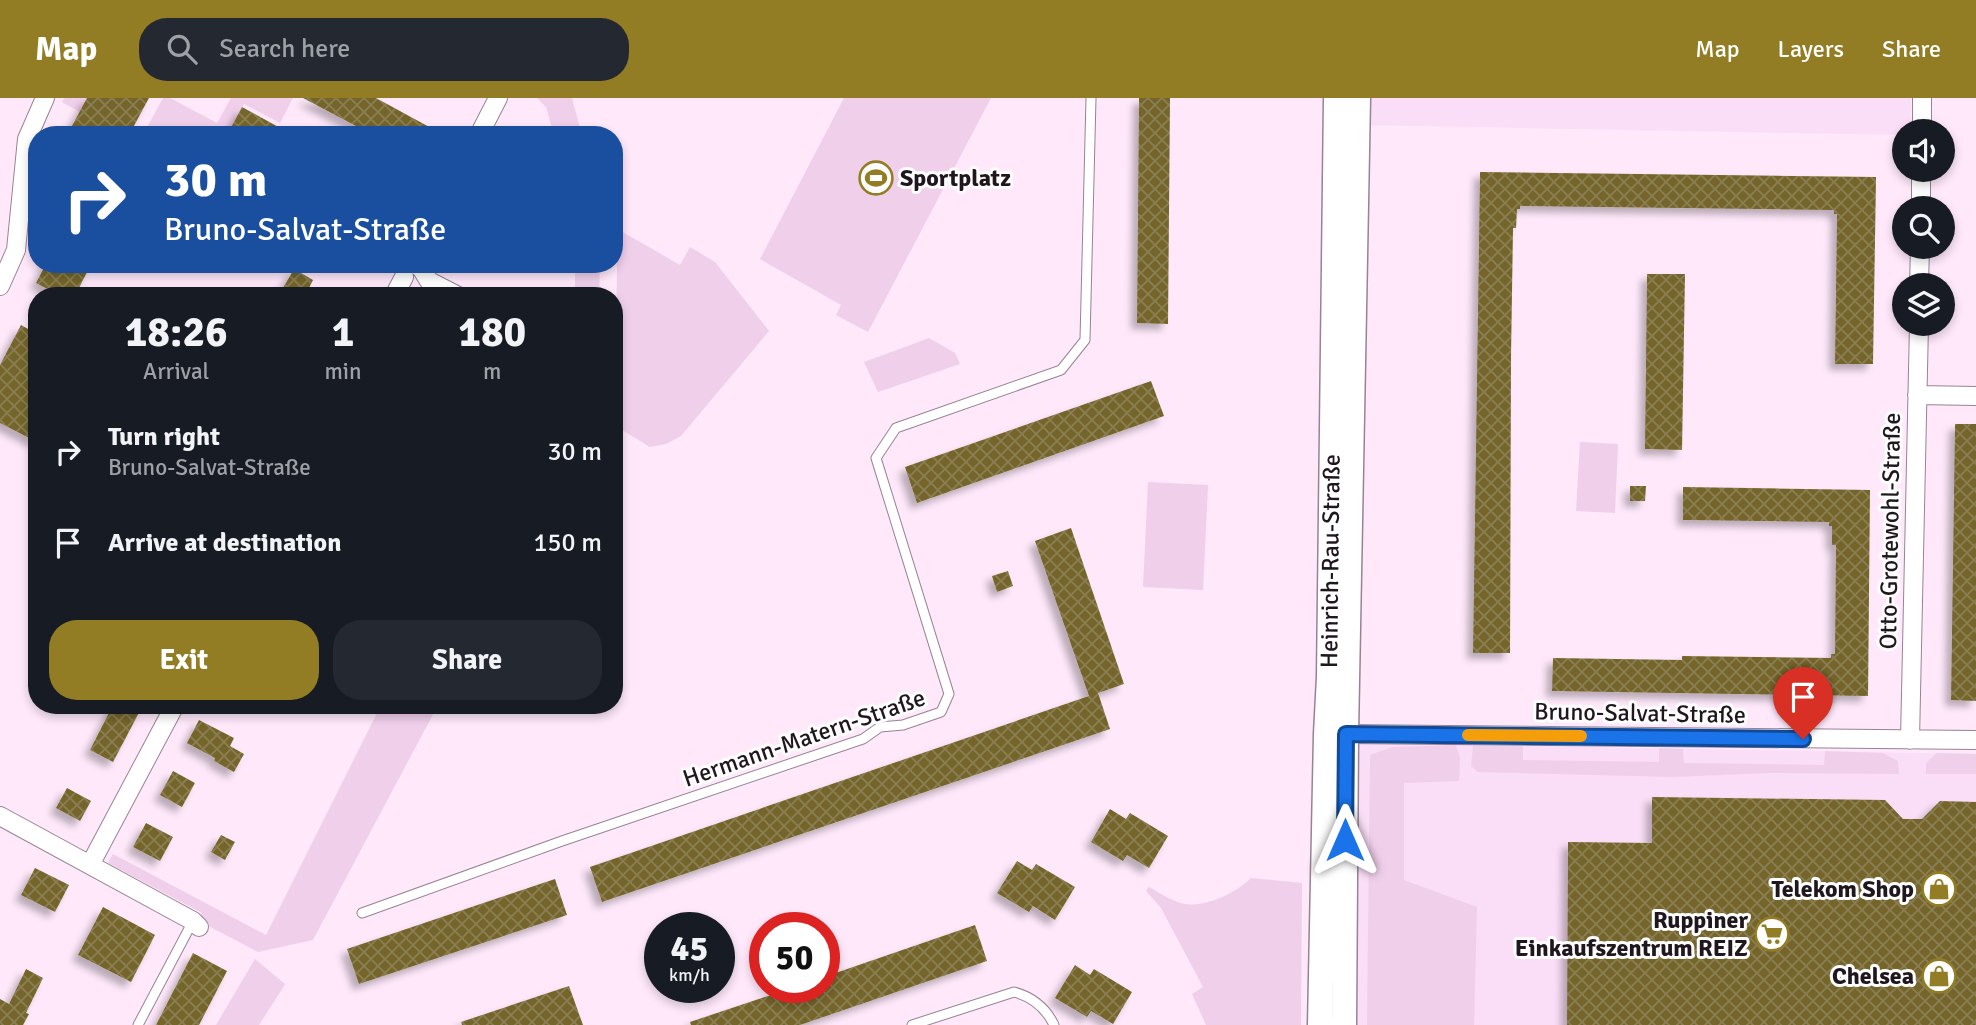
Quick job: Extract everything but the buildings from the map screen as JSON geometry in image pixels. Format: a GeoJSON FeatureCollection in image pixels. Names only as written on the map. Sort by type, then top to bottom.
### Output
{"type":"FeatureCollection","features":[{"type":"Feature","properties":{"kind":"main road","name":"Heinrich-Rau-Straße"},"geometry":{"type":"LineString","coordinates":[[1320,1025],[1325,734],[1329,677],[1336,98]]}},
{"type":"Feature","properties":{"kind":"main road","name":"Heinrich-Rau-Straße"},"geometry":{"type":"LineString","coordinates":[[1344,1025],[1346,734],[1358,98]]}},
{"type":"Feature","properties":{"kind":"street"},"geometry":{"type":"LineString","coordinates":[[33,126],[45,98]]}},
{"type":"Feature","properties":{"kind":"street"},"geometry":{"type":"LineString","coordinates":[[484,126],[498,98]]}},
{"type":"Feature","properties":{"kind":"street"},"geometry":{"type":"LineString","coordinates":[[1922,98],[1922,119]]}},
{"type":"Feature","properties":{"kind":"street"},"geometry":{"type":"LineString","coordinates":[[0,286],[16,250],[28,137]]}},
{"type":"Feature","properties":{"kind":"street"},"geometry":{"type":"LineString","coordinates":[[417,273],[441,287]]}},
{"type":"Feature","properties":{"kind":"street","name":"Otto-Grotewohl-Straße"},"geometry":{"type":"LineString","coordinates":[[1910,740],[1919,336]]}},
{"type":"Feature","properties":{"kind":"street"},"geometry":{"type":"LineString","coordinates":[[1917,395],[1976,396]]}},
{"type":"Feature","properties":{"kind":"street"},"geometry":{"type":"LineString","coordinates":[[90,865],[170,714]]}},
{"type":"Feature","properties":{"kind":"street","name":"Bruno-Salvat-Straße"},"geometry":{"type":"LineString","coordinates":[[1346,734],[1976,740]]}},
{"type":"Feature","properties":{"kind":"street"},"geometry":{"type":"LineString","coordinates":[[0,816],[196,924]]}},
{"type":"Feature","properties":{"kind":"lane","name":"Hermann-Matern-Straße"},"geometry":{"type":"LineString","coordinates":[[362,913],[562,841],[863,739],[880,727],[902,725],[941,712],[949,694],[876,458],[896,428],[1061,370],[1085,340],[1091,98]]}},
{"type":"Feature","properties":{"kind":"lane"},"geometry":{"type":"LineString","coordinates":[[138,1025],[196,924]]}},
{"type":"Feature","properties":{"kind":"lane"},"geometry":{"type":"LineString","coordinates":[[912,1025],[1014,992],[1026,995],[1048,1013],[1054,1025]]}},
{"type":"Feature","properties":{"kind":"shaded area"},"geometry":{"type":"Polygon","coordinates":[[[64,98],[134,98],[115,126],[105,126],[62,102],[64,98]]]}},
{"type":"Feature","properties":{"kind":"shaded area"},"geometry":{"type":"Polygon","coordinates":[[[163,98],[170,98],[217,123],[231,98],[293,98],[280,123],[244,104],[232,126],[148,126],[163,98]]]}},
{"type":"Feature","properties":{"kind":"shaded area"},"geometry":{"type":"Polygon","coordinates":[[[537,98],[572,98],[580,126],[551,126],[546,107],[537,98]]]}},
{"type":"Feature","properties":{"kind":"shaded area","name":"Sportplatz"},"geometry":{"type":"Polygon","coordinates":[[[844,98],[991,98],[868,332],[836,315],[841,305],[760,259],[844,98]]]}},
{"type":"Feature","properties":{"kind":"shaded area"},"geometry":{"type":"Polygon","coordinates":[[[1365,98],[1911,98],[1910,119],[1892,119],[1892,135],[1365,125],[1365,98]]]}},
{"type":"Feature","properties":{"kind":"shaded area"},"geometry":{"type":"Polygon","coordinates":[[[623,232],[680,265],[690,247],[715,262],[769,331],[681,436],[666,444],[650,447],[623,430],[623,287],[617,287],[617,273],[623,273],[623,232]]]}},
{"type":"Feature","properties":{"kind":"shaded area"},"geometry":{"type":"Polygon","coordinates":[[[575,273],[600,273],[599,287],[575,287],[575,273]]]}},
{"type":"Feature","properties":{"kind":"shaded area"},"geometry":{"type":"Polygon","coordinates":[[[929,338],[955,353],[960,364],[878,392],[864,362],[929,338]]]}},
{"type":"Feature","properties":{"kind":"shaded area"},"geometry":{"type":"Polygon","coordinates":[[[1580,442],[1618,444],[1615,513],[1576,511],[1580,442]]]}},
{"type":"Feature","properties":{"kind":"shaded area"},"geometry":{"type":"Polygon","coordinates":[[[1148,482],[1208,485],[1203,590],[1143,587],[1148,482]]]}},
{"type":"Feature","properties":{"kind":"shaded area"},"geometry":{"type":"Polygon","coordinates":[[[376,714],[433,714],[313,940],[258,952],[199,921],[202,913],[108,863],[113,854],[266,935],[376,714]]]}},
{"type":"Feature","properties":{"kind":"shaded area"},"geometry":{"type":"Polygon","coordinates":[[[1347,743],[1976,754],[1976,1025],[1347,1025],[1347,743]]]}},
{"type":"Feature","properties":{"kind":"shaded area"},"geometry":{"type":"Polygon","coordinates":[[[1456,745],[1460,758],[1459,781],[1404,783],[1404,880],[1477,907],[1474,1025],[1367,1025],[1370,755],[1392,747],[1456,745]]]}},
{"type":"Feature","properties":{"kind":"shaded area"},"geometry":{"type":"Polygon","coordinates":[[[1473,746],[1523,746],[1523,760],[1659,762],[1659,748],[1683,749],[1684,763],[1824,765],[1825,751],[1883,753],[1898,761],[1899,774],[1769,773],[1674,777],[1478,772],[1471,766],[1473,746]]]}},
{"type":"Feature","properties":{"kind":"shaded area"},"geometry":{"type":"Polygon","coordinates":[[[1937,753],[1976,754],[1976,774],[1926,774],[1926,763],[1937,753]]]}},
{"type":"Feature","properties":{"kind":"shaded area"},"geometry":{"type":"Polygon","coordinates":[[[1251,878],[1302,883],[1301,1025],[1206,1025],[1192,994],[1203,987],[1161,908],[1146,891],[1149,887],[1180,903],[1194,904],[1229,894],[1251,878]]]}},
{"type":"Feature","properties":{"kind":"shaded area"},"geometry":{"type":"Polygon","coordinates":[[[255,959],[285,984],[284,986],[259,1025],[216,1025],[255,959]]]}},
{"type":"Feature","properties":{"kind":"slow traffic"},"geometry":{"type":"LineString","coordinates":[[1468,735],[1581,736]]}},
{"type":"Feature","properties":{"kind":"place","name":"Sportplatz"},"geometry":{"type":"Point","coordinates":[876,178]}},
{"type":"Feature","properties":{"kind":"place","name":"Telekom Shop"},"geometry":{"type":"Point","coordinates":[1939,889]}},
{"type":"Feature","properties":{"kind":"place","name":"Ruppiner Einkaufszentrum REIZ"},"geometry":{"type":"Point","coordinates":[1772,934]}},
{"type":"Feature","properties":{"kind":"place","name":"Chelsea"},"geometry":{"type":"Point","coordinates":[1939,976]}},
{"type":"Feature","properties":{"kind":"route"},"geometry":{"type":"LineString","coordinates":[[1345,840],[1346,734],[1803,739]]}}]}
